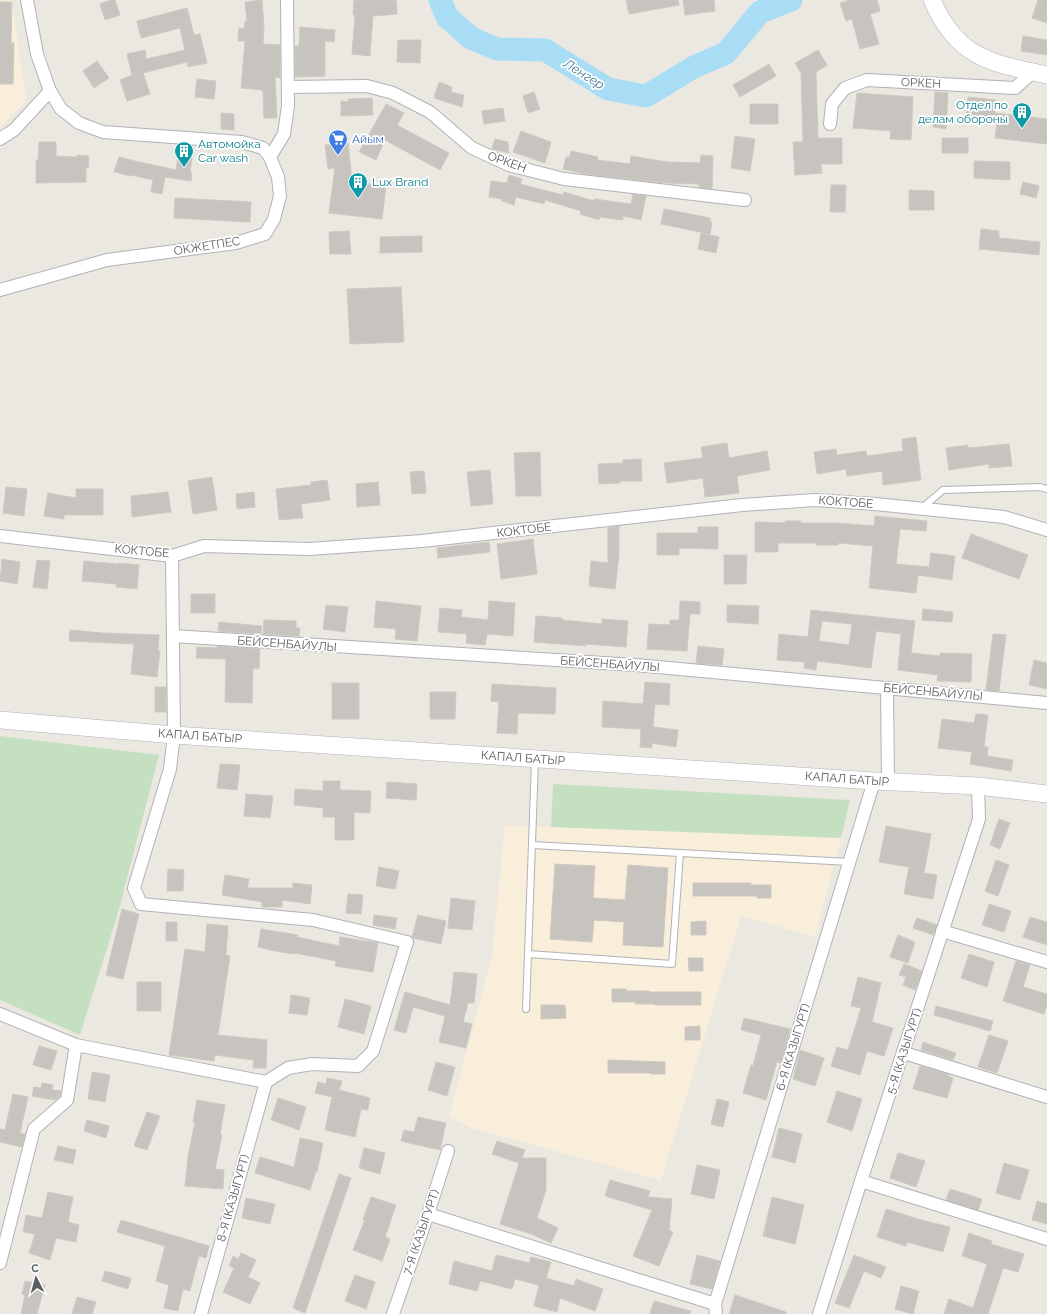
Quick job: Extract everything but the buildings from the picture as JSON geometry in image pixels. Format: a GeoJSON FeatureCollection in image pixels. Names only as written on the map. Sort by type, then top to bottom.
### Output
{"type":"FeatureCollection","features":[{"type":"Feature","properties":{"kind":"main road"},"geometry":{"type":"LineString","coordinates":[[934,5],[950,34],[969,51],[999,65],[1040,74]]}},
{"type":"Feature","properties":{"kind":"main road","name":"КАПАЛ БАТЫР"},"geometry":{"type":"LineString","coordinates":[[0,720],[174,735],[978,786],[1047,794]]}},
{"type":"Feature","properties":{"kind":"street"},"geometry":{"type":"LineString","coordinates":[[27,0],[37,54],[50,91],[61,109],[79,123],[103,132],[242,142],[263,148],[270,157],[284,134],[288,106],[287,0]]}},
{"type":"Feature","properties":{"kind":"street","name":"ОРКЕН"},"geometry":{"type":"LineString","coordinates":[[830,124],[832,104],[845,88],[867,80],[1015,88],[1040,74]]}},
{"type":"Feature","properties":{"kind":"street","name":"ОРКЕН"},"geometry":{"type":"LineString","coordinates":[[288,87],[367,86],[393,92],[430,112],[472,148],[509,165],[564,179],[745,200]]}},
{"type":"Feature","properties":{"kind":"street"},"geometry":{"type":"LineString","coordinates":[[0,139],[14,130],[50,91]]}},
{"type":"Feature","properties":{"kind":"street","name":"ОКЖЕТПЕС"},"geometry":{"type":"LineString","coordinates":[[0,290],[107,260],[236,243],[265,234],[274,219],[280,196],[278,177],[270,157]]}},
{"type":"Feature","properties":{"kind":"street","name":"КОКТОБЕ"},"geometry":{"type":"LineString","coordinates":[[0,536],[172,556],[204,546],[309,549],[422,541],[742,505],[815,500],[1004,517],[1047,530]]}},
{"type":"Feature","properties":{"kind":"street"},"geometry":{"type":"LineString","coordinates":[[0,1014],[76,1045],[266,1082],[288,1068],[312,1064],[358,1066],[373,1051],[407,942],[313,920],[141,904],[134,888],[170,770],[174,735],[172,556]]}},
{"type":"Feature","properties":{"kind":"street","name":"БЕЙСЕНБАЙУЛЫ"},"geometry":{"type":"LineString","coordinates":[[173,636],[636,665],[1047,703]]}},
{"type":"Feature","properties":{"kind":"street","name":"6-Я (КАЗЫГУРТ)"},"geometry":{"type":"LineString","coordinates":[[715,1309],[849,862],[881,781],[887,688]]}},
{"type":"Feature","properties":{"kind":"street","name":"5-Я (КАЗЫГУРТ)"},"geometry":{"type":"LineString","coordinates":[[819,1314],[979,819],[978,786]]}},
{"type":"Feature","properties":{"kind":"street"},"geometry":{"type":"LineString","coordinates":[[942,931],[1047,962]]}},
{"type":"Feature","properties":{"kind":"street"},"geometry":{"type":"LineString","coordinates":[[0,1263],[34,1129],[67,1100],[76,1045]]}},
{"type":"Feature","properties":{"kind":"street"},"geometry":{"type":"LineString","coordinates":[[904,1053],[1047,1097]]}},
{"type":"Feature","properties":{"kind":"street","name":"8-Я (КАЗЫГУРТ)"},"geometry":{"type":"LineString","coordinates":[[201,1314],[266,1082]]}},
{"type":"Feature","properties":{"kind":"street","name":"7-Я (КАЗЫГУРТ)"},"geometry":{"type":"LineString","coordinates":[[393,1314],[448,1151]]}},
{"type":"Feature","properties":{"kind":"street"},"geometry":{"type":"LineString","coordinates":[[861,1181],[1047,1239]]}},
{"type":"Feature","properties":{"kind":"street"},"geometry":{"type":"LineString","coordinates":[[428,1214],[715,1309]]}},
{"type":"Feature","properties":{"kind":"lane"},"geometry":{"type":"LineString","coordinates":[[921,509],[943,490],[1040,487],[1047,490]]}},
{"type":"Feature","properties":{"kind":"lane"},"geometry":{"type":"LineString","coordinates":[[526,1009],[536,758]]}},
{"type":"Feature","properties":{"kind":"lane"},"geometry":{"type":"LineString","coordinates":[[532,845],[849,862]]}},
{"type":"Feature","properties":{"kind":"lane"},"geometry":{"type":"LineString","coordinates":[[528,954],[672,964],[680,853]]}},
{"type":"Feature","properties":{"kind":"shaded area"},"geometry":{"type":"Polygon","coordinates":[[[0,0],[12,0],[26,101],[6,122],[0,126],[0,0]]]}},
{"type":"Feature","properties":{"kind":"shaded area"},"geometry":{"type":"Polygon","coordinates":[[[505,825],[841,838],[815,937],[741,916],[661,1180],[472,1128],[449,1117],[492,956],[505,825]]]}},
{"type":"Feature","properties":{"kind":"green space"},"geometry":{"type":"Polygon","coordinates":[[[0,736],[159,755],[118,913],[80,1035],[0,1000],[0,736]]]}},
{"type":"Feature","properties":{"kind":"green space"},"geometry":{"type":"Polygon","coordinates":[[[553,784],[850,800],[841,838],[551,827],[553,784]]]}},
{"type":"Feature","properties":{"kind":"waterway","name":"Ленгер"},"geometry":{"type":"LineString","coordinates":[[440,0],[447,17],[471,38],[497,49],[545,50],[608,89],[646,96],[694,67],[726,53],[760,12],[791,0]]}},
{"type":"Feature","properties":{"kind":"place","name":"Отдел по делам обороны"},"geometry":{"type":"Point","coordinates":[1022,129]}},
{"type":"Feature","properties":{"kind":"place","name":"Айым"},"geometry":{"type":"Point","coordinates":[338,156]}},
{"type":"Feature","properties":{"kind":"place","name":"Автомойка Car wash"},"geometry":{"type":"Point","coordinates":[184,168]}},
{"type":"Feature","properties":{"kind":"place","name":"Lux Brand"},"geometry":{"type":"Point","coordinates":[358,199]}}]}
